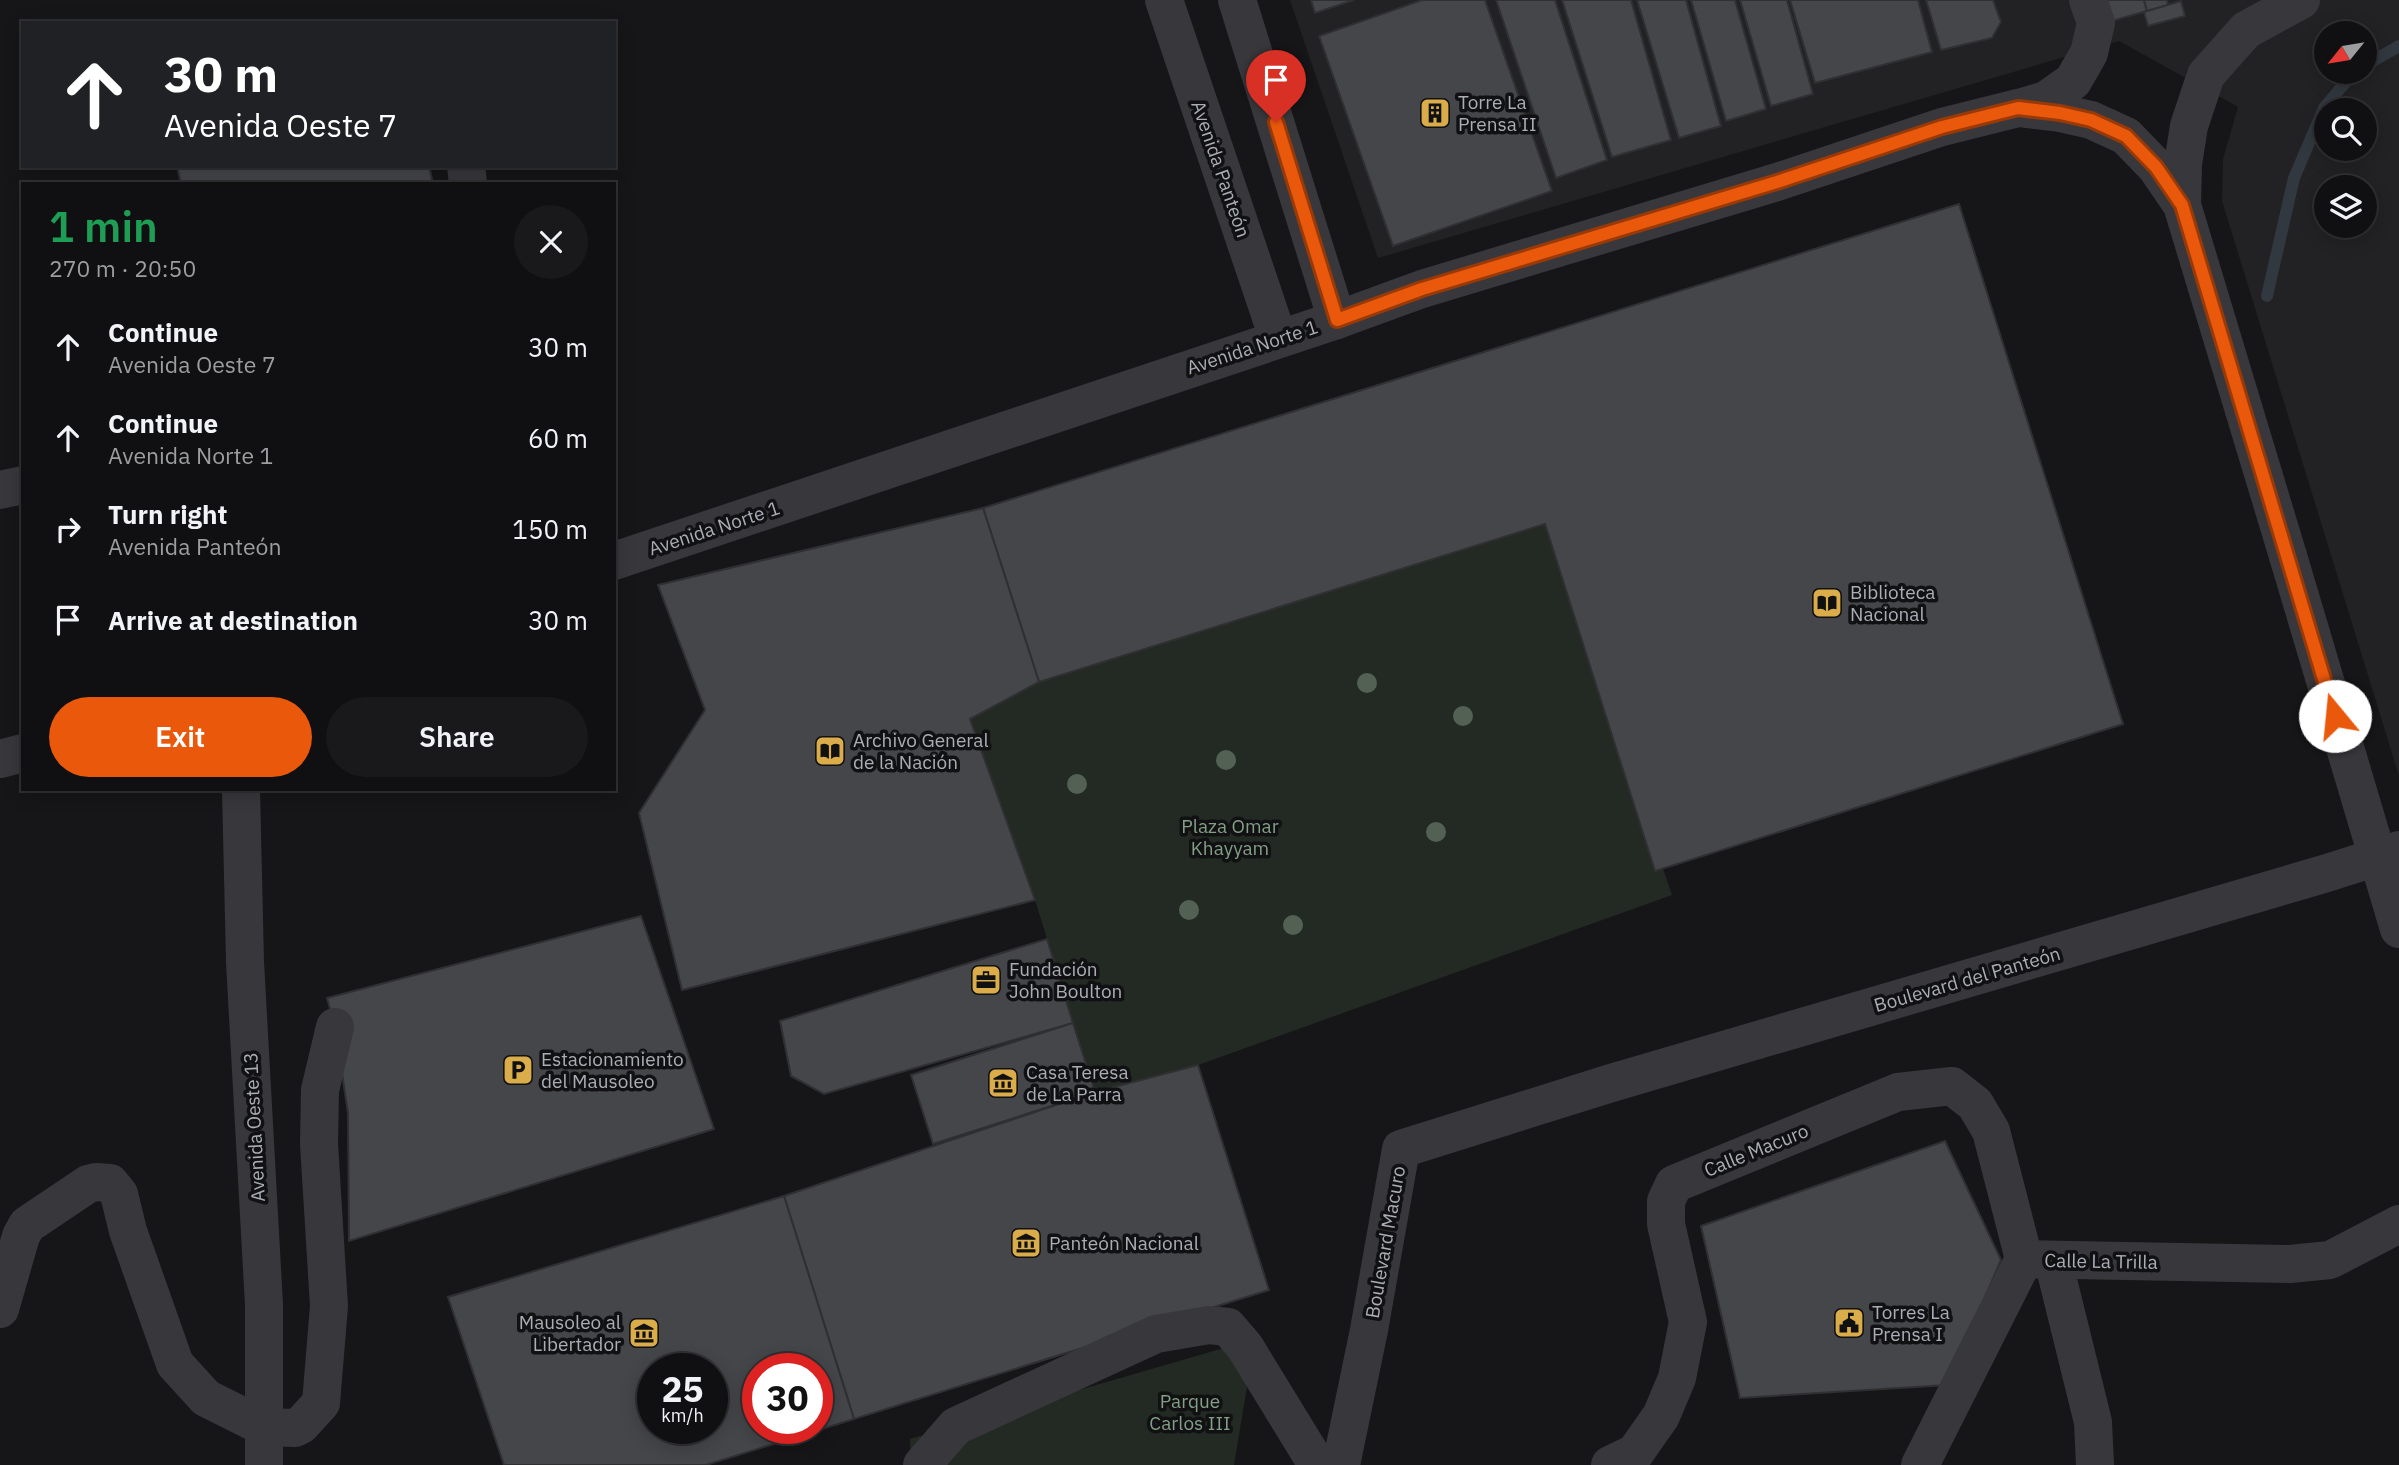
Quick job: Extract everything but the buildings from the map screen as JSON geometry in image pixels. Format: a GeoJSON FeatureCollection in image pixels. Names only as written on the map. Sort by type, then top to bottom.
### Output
{"type":"FeatureCollection","features":[{"type":"Feature","properties":{"kind":"street","name":"Avenida Panteón"},"geometry":{"type":"LineString","coordinates":[[1164,0],[1279,338]]}},
{"type":"Feature","properties":{"kind":"street"},"geometry":{"type":"LineString","coordinates":[[1237,0],[1337,320]]}},
{"type":"Feature","properties":{"kind":"street"},"geometry":{"type":"LineString","coordinates":[[2018,108],[2046,100],[2073,81],[2089,53],[2096,23],[2088,0]]}},
{"type":"Feature","properties":{"kind":"street"},"geometry":{"type":"LineString","coordinates":[[2301,0],[2246,30],[2206,75],[2189,126],[2183,164],[2182,205],[2399,929]]}},
{"type":"Feature","properties":{"kind":"street","name":"Avenida Norte 1"},"geometry":{"type":"LineString","coordinates":[[616,560],[1337,320],[1422,289],[1777,182],[1942,127],[2018,108],[2091,120],[2126,136],[2156,167],[2182,205]]}},
{"type":"Feature","properties":{"kind":"street"},"geometry":{"type":"LineString","coordinates":[[0,489],[21,485]]}},
{"type":"Feature","properties":{"kind":"street"},"geometry":{"type":"LineString","coordinates":[[0,759],[21,754]]}},
{"type":"Feature","properties":{"kind":"street","name":"Avenida Oeste 13"},"geometry":{"type":"LineString","coordinates":[[241,791],[245,962],[264,1305],[264,1465]]}},
{"type":"Feature","properties":{"kind":"street","name":"Boulevard del Panteón"},"geometry":{"type":"LineString","coordinates":[[1608,1084],[2399,850]]}},
{"type":"Feature","properties":{"kind":"street"},"geometry":{"type":"LineString","coordinates":[[0,1309],[21,1236],[27,1225],[88,1184],[110,1183],[119,1195],[128,1231],[175,1364],[206,1398],[264,1427],[295,1428],[301,1425],[321,1404],[328,1306],[319,1144],[320,1090],[335,1027]]}},
{"type":"Feature","properties":{"kind":"street","name":"Boulevard Macuro"},"geometry":{"type":"LineString","coordinates":[[1341,1465],[1369,1330],[1401,1149],[1608,1084]]}},
{"type":"Feature","properties":{"kind":"street","name":"Calle Macuro"},"geometry":{"type":"LineString","coordinates":[[1610,1465],[1634,1453],[1661,1416],[1677,1378],[1688,1322],[1666,1224],[1666,1201],[1674,1184],[1898,1092],[1952,1086],[1975,1104],[1991,1131],[2039,1259]]}},
{"type":"Feature","properties":{"kind":"street","name":"Calle La Trilla"},"geometry":{"type":"LineString","coordinates":[[1920,1465],[2039,1259],[2290,1264],[2330,1259],[2399,1224]]}},
{"type":"Feature","properties":{"kind":"street"},"geometry":{"type":"LineString","coordinates":[[2039,1259],[2093,1422],[2095,1465]]}},
{"type":"Feature","properties":{"kind":"street"},"geometry":{"type":"LineString","coordinates":[[922,1465],[956,1426],[1156,1334],[1209,1325],[1228,1327],[1245,1347],[1316,1463],[1321,1465]]}},
{"type":"Feature","properties":{"kind":"shaded area"},"geometry":{"type":"Polygon","coordinates":[[[1290,0],[2399,0],[2399,776],[2222,201],[2223,159],[2238,107],[2119,41],[1378,258],[1290,0]]]}},
{"type":"Feature","properties":{"kind":"green space","name":"Plaza Omar Khayyam"},"geometry":{"type":"Polygon","coordinates":[[[1545,524],[1672,895],[1198,1065],[1095,1092],[1035,900],[970,719],[1039,682],[1545,524]]]}},
{"type":"Feature","properties":{"kind":"green space","name":"Parque Carlos III"},"geometry":{"type":"Polygon","coordinates":[[[1255,1339],[1234,1465],[911,1465],[910,1439],[1255,1339]]]}},
{"type":"Feature","properties":{"kind":"waterway"},"geometry":{"type":"LineString","coordinates":[[2377,59],[2399,46]]}},
{"type":"Feature","properties":{"kind":"waterway"},"geometry":{"type":"LineString","coordinates":[[2267,296],[2294,178],[2324,108],[2344,84]]}},
{"type":"Feature","properties":{"kind":"place","name":"Torre La Prensa II"},"geometry":{"type":"Point","coordinates":[1435,113]}},
{"type":"Feature","properties":{"kind":"place","name":"Biblioteca Nacional"},"geometry":{"type":"Point","coordinates":[1827,603]}},
{"type":"Feature","properties":{"kind":"place","name":"Archivo General de la Nación"},"geometry":{"type":"Point","coordinates":[830,751]}},
{"type":"Feature","properties":{"kind":"place","name":"Fundación John Boulton"},"geometry":{"type":"Point","coordinates":[986,980]}},
{"type":"Feature","properties":{"kind":"place","name":"Estacionamiento del Mausoleo"},"geometry":{"type":"Point","coordinates":[518,1070]}},
{"type":"Feature","properties":{"kind":"place","name":"Casa Teresa de La Parra"},"geometry":{"type":"Point","coordinates":[1003,1083]}},
{"type":"Feature","properties":{"kind":"place","name":"Panteón Nacional"},"geometry":{"type":"Point","coordinates":[1026,1243]}},
{"type":"Feature","properties":{"kind":"place","name":"Torres La Prensa I"},"geometry":{"type":"Point","coordinates":[1849,1323]}},
{"type":"Feature","properties":{"kind":"place","name":"Mausoleo al Libertador"},"geometry":{"type":"Point","coordinates":[644,1333]}},
{"type":"Feature","properties":{"kind":"route"},"geometry":{"type":"LineString","coordinates":[[1276,122],[1337,320],[1422,289],[1777,182],[1942,127],[2018,108],[2091,120],[2126,136],[2156,167],[2182,205],[2335,716]]}}]}
